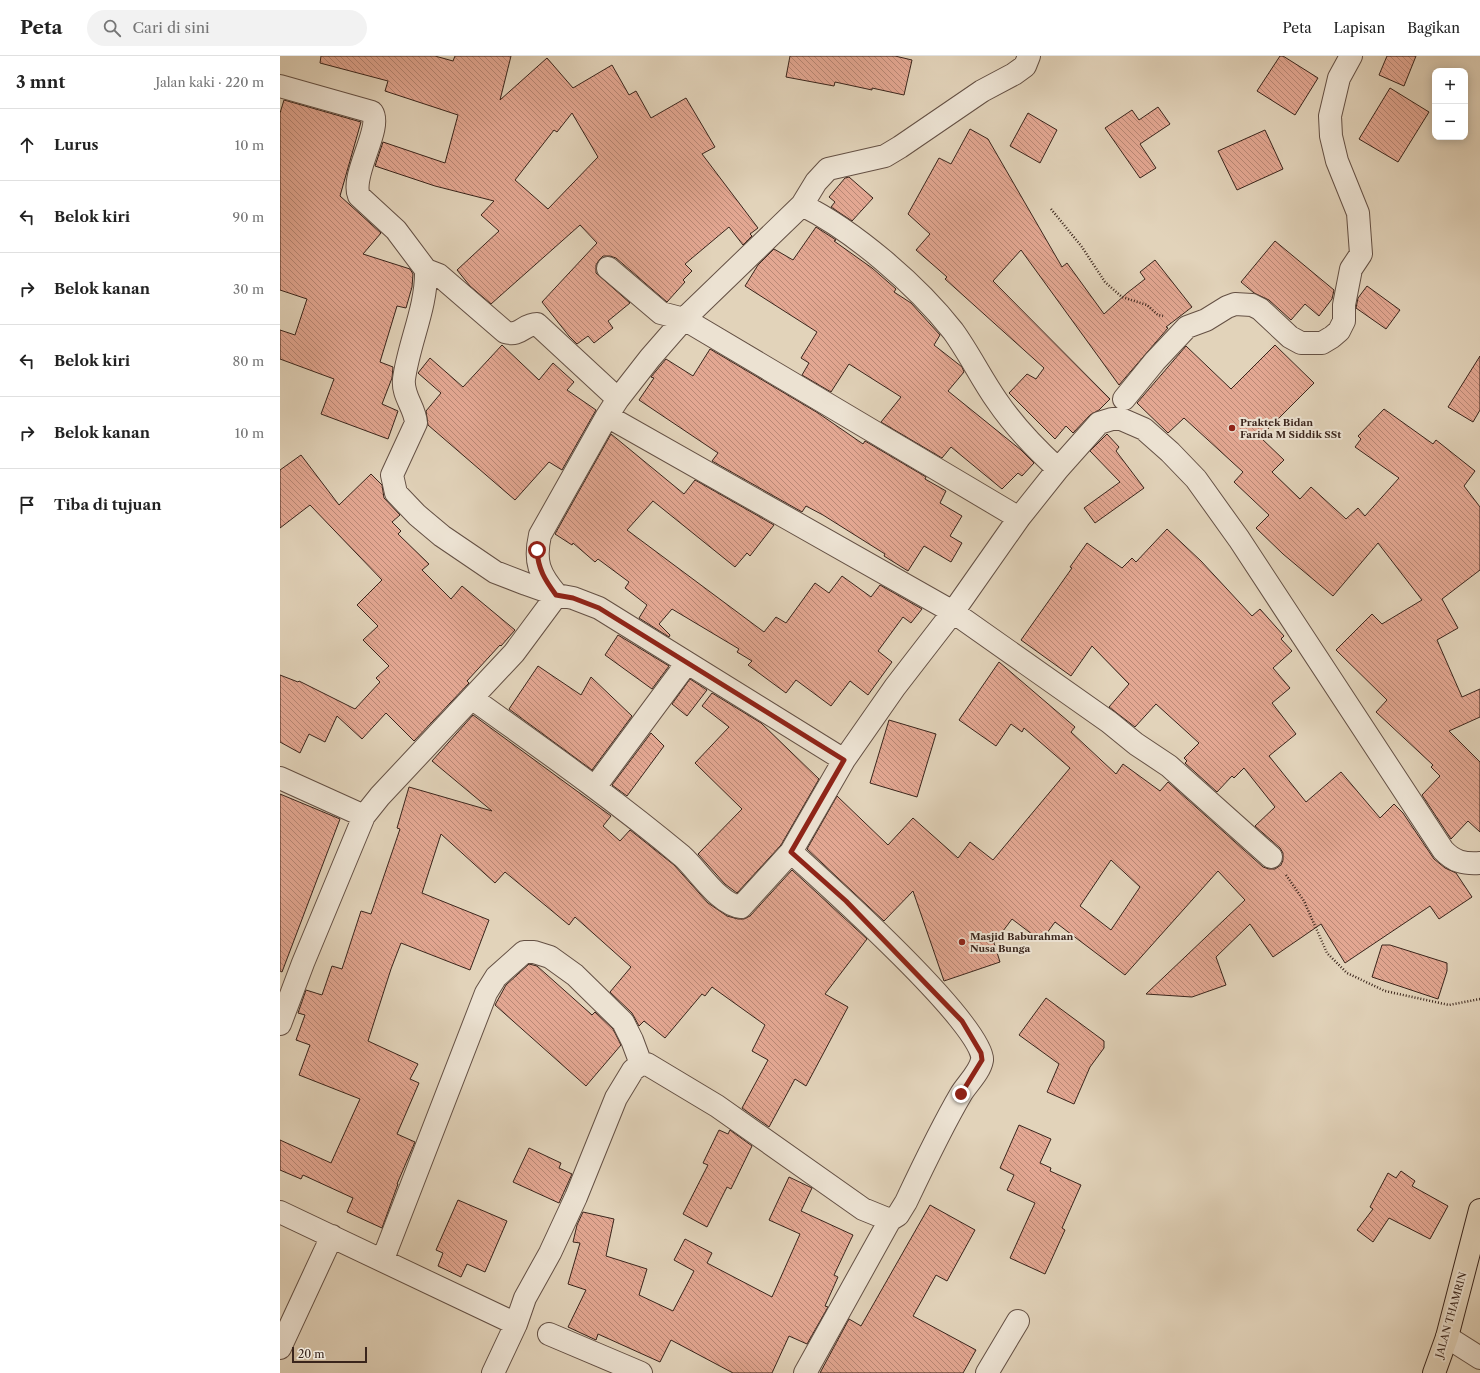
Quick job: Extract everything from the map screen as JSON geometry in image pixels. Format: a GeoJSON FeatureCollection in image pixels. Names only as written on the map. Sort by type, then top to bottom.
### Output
{"type":"FeatureCollection","features":[{"type":"Feature","properties":{"kind":"main road","name":"JALAN THAMRIN"},"geometry":{"type":"LineString","coordinates":[[1434,1373],[1447,1337],[1480,1210]]}},
{"type":"Feature","properties":{"kind":"street"},"geometry":{"type":"LineString","coordinates":[[556,595],[541,574],[537,562],[537,550],[540,535],[613,408],[684,319],[802,205],[816,182],[828,169],[885,156],[900,148],[982,91],[1014,74],[1025,66],[1029,56]]}},
{"type":"Feature","properties":{"kind":"street"},"geometry":{"type":"LineString","coordinates":[[1124,399],[1155,361],[1187,327],[1206,320],[1227,307],[1244,304],[1260,309],[1290,337],[1301,343],[1322,343],[1332,338],[1339,331],[1344,321],[1344,305],[1351,269],[1361,254],[1358,213],[1338,161],[1332,136],[1330,116],[1339,78],[1351,56]]}},
{"type":"Feature","properties":{"kind":"street"},"geometry":{"type":"LineString","coordinates":[[280,86],[372,112],[375,117],[375,121],[363,161],[357,191],[359,196],[396,230],[426,270],[439,275],[505,332],[512,334],[518,333],[531,324],[537,324],[613,408],[953,612],[1109,722],[1136,744],[1169,766],[1271,857]]}},
{"type":"Feature","properties":{"kind":"street"},"geometry":{"type":"LineString","coordinates":[[802,205],[826,217],[866,247],[920,294],[953,332],[1011,421],[1028,441],[1058,469]]}},
{"type":"Feature","properties":{"kind":"street"},"geometry":{"type":"LineString","coordinates":[[608,268],[662,313],[684,319],[1019,518]]}},
{"type":"Feature","properties":{"kind":"street"},"geometry":{"type":"LineString","coordinates":[[426,270],[422,304],[404,381],[406,398],[416,423],[392,475],[396,493],[442,536],[495,572],[556,595],[573,598],[599,608],[844,760]]}},
{"type":"Feature","properties":{"kind":"street"},"geometry":{"type":"LineString","coordinates":[[473,698],[595,787],[684,858],[716,892],[736,906],[741,907],[745,905],[791,852],[844,760],[895,687],[953,612],[1019,518],[1058,469],[1099,423],[1112,419],[1121,419],[1144,429],[1170,452],[1196,479],[1239,539],[1443,850],[1456,862],[1466,864],[1480,863]]}},
{"type":"Feature","properties":{"kind":"street"},"geometry":{"type":"LineString","coordinates":[[280,1024],[303,963],[364,816],[380,796],[514,653],[556,595]]}},
{"type":"Feature","properties":{"kind":"street"},"geometry":{"type":"LineString","coordinates":[[595,787],[687,663]]}},
{"type":"Feature","properties":{"kind":"street"},"geometry":{"type":"LineString","coordinates":[[280,778],[364,816]]}},
{"type":"Feature","properties":{"kind":"street"},"geometry":{"type":"LineString","coordinates":[[791,852],[846,901],[957,1015],[981,1053],[982,1060],[961,1094],[906,1202],[898,1215],[890,1220],[805,1373]]}},
{"type":"Feature","properties":{"kind":"street"},"geometry":{"type":"LineString","coordinates":[[383,1259],[486,993],[496,977],[524,952],[534,952],[550,957],[575,975],[623,1022],[632,1040],[640,1064]]}},
{"type":"Feature","properties":{"kind":"street"},"geometry":{"type":"LineString","coordinates":[[493,1373],[516,1324],[525,1298],[550,1253],[576,1197],[616,1098],[633,1070],[640,1064],[647,1064],[717,1106],[863,1209],[890,1220]]}},
{"type":"Feature","properties":{"kind":"street"},"geometry":{"type":"LineString","coordinates":[[280,1212],[383,1259],[516,1324]]}},
{"type":"Feature","properties":{"kind":"street"},"geometry":{"type":"LineString","coordinates":[[280,1348],[332,1236]]}},
{"type":"Feature","properties":{"kind":"street"},"geometry":{"type":"LineString","coordinates":[[986,1373],[1018,1321]]}},
{"type":"Feature","properties":{"kind":"street"},"geometry":{"type":"LineString","coordinates":[[549,1334],[641,1373]]}},
{"type":"Feature","properties":{"kind":"street"},"geometry":{"type":"LineString","coordinates":[[1447,1337],[1480,1358]]}},
{"type":"Feature","properties":{"kind":"path"},"geometry":{"type":"LineString","coordinates":[[1051,209],[1082,247],[1100,276],[1110,287],[1122,297],[1147,306],[1158,315],[1187,327]]}},
{"type":"Feature","properties":{"kind":"path"},"geometry":{"type":"LineString","coordinates":[[1271,857],[1304,901],[1327,953],[1347,973],[1385,991],[1449,1005],[1480,999]]}},
{"type":"Feature","properties":{"kind":"building"},"geometry":{"type":"Polygon","coordinates":[[[321,56],[435,56],[453,61],[455,56],[511,56],[500,100],[547,58],[573,88],[612,65],[629,95],[636,91],[651,118],[686,98],[715,147],[702,154],[758,228],[750,234],[752,236],[743,245],[729,227],[685,264],[692,271],[683,280],[685,282],[667,302],[616,258],[603,256],[596,265],[596,273],[630,303],[608,321],[613,328],[594,343],[588,336],[577,344],[542,302],[597,243],[580,225],[491,304],[470,286],[457,270],[499,231],[481,215],[494,201],[435,186],[375,166],[383,142],[445,163],[458,115],[385,91],[388,81],[320,63],[321,56]],[[572,113],[557,132],[554,130],[515,180],[548,209],[598,157],[572,113]]]}},
{"type":"Feature","properties":{"kind":"building"},"geometry":{"type":"Polygon","coordinates":[[[790,56],[895,56],[912,60],[904,95],[835,82],[834,86],[786,77],[790,56]]]}},
{"type":"Feature","properties":{"kind":"building"},"geometry":{"type":"Polygon","coordinates":[[[1280,56],[1283,56],[1318,78],[1295,115],[1257,91],[1280,56]]]}},
{"type":"Feature","properties":{"kind":"building"},"geometry":{"type":"Polygon","coordinates":[[[1387,56],[1416,56],[1404,86],[1379,75],[1387,56]]]}},
{"type":"Feature","properties":{"kind":"building"},"geometry":{"type":"Polygon","coordinates":[[[1390,88],[1429,112],[1398,162],[1359,139],[1390,88]]]}},
{"type":"Feature","properties":{"kind":"building"},"geometry":{"type":"Polygon","coordinates":[[[284,100],[361,122],[340,196],[381,233],[363,254],[410,269],[413,274],[412,287],[406,308],[397,306],[380,362],[393,367],[392,378],[382,404],[398,411],[388,439],[321,414],[334,379],[280,359],[280,330],[295,335],[307,299],[280,290],[280,113],[284,100]]]}},
{"type":"Feature","properties":{"kind":"building"},"geometry":{"type":"Polygon","coordinates":[[[1158,107],[1170,124],[1140,144],[1156,168],[1140,178],[1105,128],[1132,110],[1139,120],[1158,107]]]}},
{"type":"Feature","properties":{"kind":"building"},"geometry":{"type":"Polygon","coordinates":[[[1028,113],[1057,130],[1040,163],[1010,146],[1028,113]]]}},
{"type":"Feature","properties":{"kind":"building"},"geometry":{"type":"Polygon","coordinates":[[[970,129],[988,139],[1062,267],[1067,263],[1104,314],[1145,279],[1140,272],[1155,260],[1192,307],[1166,327],[1168,328],[1119,385],[1021,250],[993,281],[1110,399],[1099,410],[1090,415],[1073,433],[1066,426],[1055,439],[1009,393],[1027,374],[1036,379],[1044,368],[945,279],[947,277],[916,250],[930,234],[908,214],[939,158],[951,164],[970,129]]]}},
{"type":"Feature","properties":{"kind":"building"},"geometry":{"type":"Polygon","coordinates":[[[1265,130],[1283,169],[1237,190],[1218,151],[1265,130]]]}},
{"type":"Feature","properties":{"kind":"building"},"geometry":{"type":"Polygon","coordinates":[[[849,177],[873,198],[852,221],[831,207],[835,202],[829,197],[845,178],[849,177]]]}},
{"type":"Feature","properties":{"kind":"building"},"geometry":{"type":"Polygon","coordinates":[[[816,227],[836,240],[834,241],[872,268],[896,289],[894,292],[911,303],[940,335],[934,345],[962,367],[964,372],[948,391],[1021,450],[1034,463],[1022,476],[1018,473],[1002,489],[951,447],[942,458],[881,422],[901,397],[849,364],[831,392],[802,375],[809,363],[801,358],[817,332],[745,286],[758,265],[774,249],[793,260],[816,227]]]}},
{"type":"Feature","properties":{"kind":"building"},"geometry":{"type":"Polygon","coordinates":[[[1275,241],[1334,290],[1332,299],[1319,316],[1305,304],[1291,320],[1269,300],[1254,293],[1241,282],[1275,241]]]}},
{"type":"Feature","properties":{"kind":"building"},"geometry":{"type":"Polygon","coordinates":[[[1367,286],[1400,310],[1386,329],[1356,308],[1358,298],[1367,286]]]}},
{"type":"Feature","properties":{"kind":"building"},"geometry":{"type":"Polygon","coordinates":[[[502,345],[539,380],[553,363],[574,382],[567,390],[596,410],[562,470],[549,462],[515,500],[428,425],[426,411],[441,393],[418,373],[430,358],[463,387],[502,345]]]}},
{"type":"Feature","properties":{"kind":"building"},"geometry":{"type":"Polygon","coordinates":[[[1275,345],[1314,383],[1260,437],[1284,460],[1272,472],[1300,499],[1311,487],[1346,519],[1358,508],[1365,516],[1399,478],[1355,447],[1361,439],[1358,436],[1384,409],[1433,444],[1436,440],[1475,471],[1464,486],[1480,507],[1480,570],[1442,599],[1458,628],[1437,640],[1462,697],[1480,689],[1480,717],[1449,731],[1480,762],[1480,832],[1468,821],[1451,839],[1422,795],[1440,776],[1431,767],[1433,765],[1376,712],[1387,700],[1336,650],[1372,614],[1382,624],[1422,600],[1378,543],[1333,596],[1283,554],[1256,528],[1269,515],[1234,482],[1243,472],[1184,418],[1168,433],[1137,403],[1186,346],[1231,389],[1275,345]]]}},
{"type":"Feature","properties":{"kind":"building"},"geometry":{"type":"Polygon","coordinates":[[[710,349],[818,413],[863,444],[865,441],[926,477],[925,479],[946,491],[940,503],[962,516],[950,536],[962,543],[951,562],[924,546],[908,571],[884,556],[885,554],[823,515],[806,506],[802,512],[712,461],[718,453],[639,400],[654,378],[651,377],[666,359],[693,376],[710,349]]]}},
{"type":"Feature","properties":{"kind":"building"},"geometry":{"type":"Polygon","coordinates":[[[1480,356],[1480,410],[1473,422],[1448,407],[1480,356]]]}},
{"type":"Feature","properties":{"kind":"building"},"geometry":{"type":"Polygon","coordinates":[[[611,434],[684,494],[695,480],[774,525],[750,556],[747,553],[735,567],[653,501],[627,530],[764,632],[776,617],[786,623],[815,583],[829,593],[842,576],[871,597],[880,585],[922,609],[911,623],[903,617],[878,651],[892,662],[868,695],[850,681],[831,706],[796,680],[786,693],[748,665],[752,661],[737,652],[739,649],[672,609],[659,624],[670,635],[669,637],[639,618],[647,605],[625,588],[629,582],[598,559],[595,562],[573,543],[572,545],[555,534],[611,434]]]}},
{"type":"Feature","properties":{"kind":"building"},"geometry":{"type":"Polygon","coordinates":[[[1107,434],[1119,447],[1116,451],[1144,488],[1095,523],[1084,508],[1120,482],[1090,451],[1107,434]]]}},
{"type":"Feature","properties":{"kind":"building"},"geometry":{"type":"Polygon","coordinates":[[[301,455],[339,505],[371,474],[382,485],[384,498],[400,515],[392,522],[401,531],[398,534],[429,564],[422,570],[451,599],[462,586],[515,630],[467,681],[469,683],[414,741],[386,713],[362,739],[337,716],[325,742],[309,734],[300,753],[280,742],[280,675],[298,682],[299,681],[355,709],[380,682],[376,678],[389,666],[363,640],[378,626],[357,605],[382,580],[310,505],[280,528],[280,470],[301,455]]]}},
{"type":"Feature","properties":{"kind":"building"},"geometry":{"type":"Polygon","coordinates":[[[1167,529],[1201,561],[1252,616],[1260,609],[1284,636],[1281,639],[1292,651],[1273,668],[1290,688],[1272,703],[1296,734],[1269,756],[1306,802],[1341,772],[1380,818],[1394,804],[1403,813],[1434,859],[1445,868],[1456,873],[1472,897],[1439,919],[1430,906],[1345,963],[1321,924],[1273,957],[1250,924],[1216,957],[1226,985],[1192,997],[1146,994],[1245,900],[1218,871],[1125,975],[1055,922],[1041,941],[1012,919],[994,943],[1000,962],[944,981],[913,891],[884,921],[807,849],[837,796],[888,845],[913,818],[958,858],[970,842],[993,860],[1070,768],[1024,728],[1022,732],[1011,724],[996,746],[959,720],[999,662],[1075,727],[1071,732],[1116,774],[1123,764],[1160,791],[1168,782],[1263,867],[1275,869],[1281,865],[1283,853],[1280,848],[1255,826],[1275,807],[1244,768],[1234,778],[1232,776],[1217,792],[1185,763],[1187,761],[1184,758],[1199,743],[1156,704],[1135,727],[1109,707],[1129,684],[1092,646],[1071,676],[1021,640],[1072,568],[1070,567],[1087,543],[1122,568],[1132,558],[1136,562],[1167,529]],[[1111,860],[1080,906],[1111,930],[1140,887],[1111,860]]]}},
{"type":"Feature","properties":{"kind":"building"},"geometry":{"type":"Polygon","coordinates":[[[618,635],[669,666],[652,689],[605,655],[618,635]]]}},
{"type":"Feature","properties":{"kind":"building"},"geometry":{"type":"Polygon","coordinates":[[[538,666],[581,695],[591,677],[632,716],[592,770],[509,709],[538,666]]]}},
{"type":"Feature","properties":{"kind":"building"},"geometry":{"type":"Polygon","coordinates":[[[690,679],[707,690],[687,716],[672,704],[690,679]]]}},
{"type":"Feature","properties":{"kind":"building"},"geometry":{"type":"Polygon","coordinates":[[[712,693],[761,723],[819,779],[781,845],[737,893],[725,884],[698,854],[742,809],[695,763],[729,727],[702,706],[712,693]]]}},
{"type":"Feature","properties":{"kind":"building"},"geometry":{"type":"Polygon","coordinates":[[[473,715],[611,816],[603,826],[620,841],[630,830],[674,865],[708,903],[727,916],[744,919],[750,916],[792,870],[867,939],[825,994],[848,1007],[806,1086],[795,1079],[769,1127],[742,1108],[768,1060],[752,1051],[765,1025],[712,987],[705,996],[702,994],[665,1038],[644,1021],[639,1026],[632,1013],[610,992],[631,967],[575,917],[569,925],[505,872],[495,883],[441,834],[422,893],[489,920],[470,970],[401,943],[391,969],[368,1041],[418,1064],[410,1079],[419,1083],[397,1134],[415,1142],[397,1184],[382,1228],[347,1212],[353,1198],[303,1175],[301,1179],[280,1170],[280,1140],[331,1163],[360,1099],[299,1075],[310,1045],[296,1040],[305,1015],[298,1013],[306,990],[322,995],[332,966],[342,969],[361,911],[371,914],[400,829],[397,828],[409,787],[492,811],[432,761],[473,715]]]}},
{"type":"Feature","properties":{"kind":"building"},"geometry":{"type":"Polygon","coordinates":[[[889,720],[936,734],[917,797],[870,783],[889,720]]]}},
{"type":"Feature","properties":{"kind":"building"},"geometry":{"type":"Polygon","coordinates":[[[651,733],[664,746],[627,796],[612,785],[651,733]]]}},
{"type":"Feature","properties":{"kind":"building"},"geometry":{"type":"Polygon","coordinates":[[[280,794],[340,819],[282,972],[280,971],[280,794]]]}},
{"type":"Feature","properties":{"kind":"building"},"geometry":{"type":"Polygon","coordinates":[[[1382,945],[1390,945],[1447,963],[1447,971],[1438,999],[1372,977],[1382,945]]]}},
{"type":"Feature","properties":{"kind":"building"},"geometry":{"type":"Polygon","coordinates":[[[529,964],[537,966],[592,1015],[595,1012],[613,1029],[621,1045],[586,1086],[495,1005],[506,985],[529,964]]]}},
{"type":"Feature","properties":{"kind":"building"},"geometry":{"type":"Polygon","coordinates":[[[1046,998],[1104,1041],[1104,1048],[1090,1067],[1074,1104],[1047,1092],[1059,1064],[1019,1035],[1046,998]]]}},
{"type":"Feature","properties":{"kind":"building"},"geometry":{"type":"Polygon","coordinates":[[[1019,1125],[1051,1139],[1040,1163],[1051,1168],[1050,1171],[1081,1185],[1062,1228],[1065,1230],[1045,1274],[1010,1258],[1035,1203],[1007,1190],[1014,1175],[1000,1168],[1019,1125]]]}},
{"type":"Feature","properties":{"kind":"building"},"geometry":{"type":"Polygon","coordinates":[[[719,1130],[728,1134],[730,1130],[752,1146],[731,1189],[727,1187],[707,1227],[683,1214],[708,1165],[703,1163],[719,1130]]]}},
{"type":"Feature","properties":{"kind":"building"},"geometry":{"type":"Polygon","coordinates":[[[529,1148],[561,1163],[559,1168],[572,1174],[559,1203],[513,1182],[529,1148]]]}},
{"type":"Feature","properties":{"kind":"building"},"geometry":{"type":"Polygon","coordinates":[[[1401,1171],[1415,1181],[1412,1186],[1448,1206],[1430,1239],[1389,1218],[1373,1242],[1357,1230],[1373,1209],[1370,1207],[1388,1173],[1396,1178],[1401,1171]]]}},
{"type":"Feature","properties":{"kind":"building"},"geometry":{"type":"Polygon","coordinates":[[[789,1177],[812,1188],[801,1211],[853,1235],[834,1275],[838,1277],[825,1306],[828,1307],[807,1344],[789,1336],[772,1373],[733,1373],[671,1340],[660,1362],[598,1334],[596,1340],[568,1327],[586,1290],[568,1284],[580,1243],[573,1242],[577,1225],[583,1212],[614,1219],[606,1256],[647,1269],[639,1295],[673,1311],[694,1271],[674,1260],[685,1239],[712,1253],[707,1263],[772,1297],[800,1234],[769,1220],[789,1177]]]}},
{"type":"Feature","properties":{"kind":"building"},"geometry":{"type":"Polygon","coordinates":[[[458,1200],[507,1221],[485,1272],[467,1264],[461,1277],[438,1266],[443,1253],[436,1250],[458,1200]]]}},
{"type":"Feature","properties":{"kind":"building"},"geometry":{"type":"Polygon","coordinates":[[[930,1205],[975,1230],[947,1281],[936,1275],[913,1316],[976,1350],[963,1373],[820,1373],[849,1319],[861,1326],[930,1205]]]}},
{"type":"Feature","properties":{"kind":"place","name":"Praktek Bidan Farida M Siddik SSt"},"geometry":{"type":"Point","coordinates":[1232,428]}},
{"type":"Feature","properties":{"kind":"place","name":"Masjid Baburahman Nusa Bunga"},"geometry":{"type":"Point","coordinates":[962,942]}},
{"type":"Feature","properties":{"kind":"route"},"geometry":{"type":"LineString","coordinates":[[537,550],[537,562],[541,574],[556,595],[573,598],[599,608],[844,760],[791,852],[846,901],[962,1021],[981,1053],[982,1060],[961,1094]]}}]}
